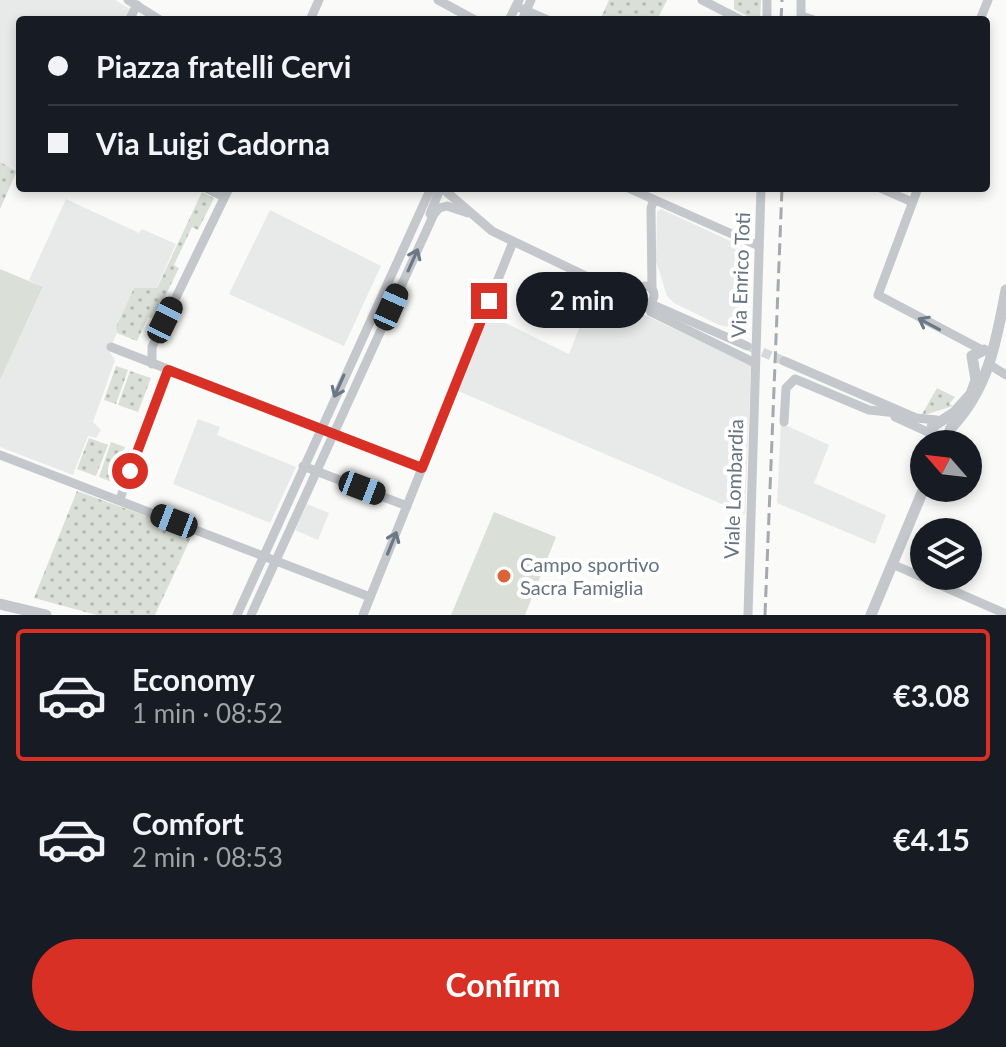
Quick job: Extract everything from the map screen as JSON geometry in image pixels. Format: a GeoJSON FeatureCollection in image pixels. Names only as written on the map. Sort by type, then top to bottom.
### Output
{"type":"FeatureCollection","features":[{"type":"Feature","properties":{"kind":"street"},"geometry":{"type":"LineString","coordinates":[[438,0],[468,16]]}},
{"type":"Feature","properties":{"kind":"street"},"geometry":{"type":"LineString","coordinates":[[524,16],[531,0]]}},
{"type":"Feature","properties":{"kind":"street"},"geometry":{"type":"LineString","coordinates":[[702,0],[733,16]]}},
{"type":"Feature","properties":{"kind":"street"},"geometry":{"type":"LineString","coordinates":[[133,3],[154,16]]}},
{"type":"Feature","properties":{"kind":"street"},"geometry":{"type":"LineString","coordinates":[[517,3],[524,16]]}},
{"type":"Feature","properties":{"kind":"street"},"geometry":{"type":"LineString","coordinates":[[237,615],[389,279],[435,192]]}},
{"type":"Feature","properties":{"kind":"street"},"geometry":{"type":"LineString","coordinates":[[425,233],[436,192]]}},
{"type":"Feature","properties":{"kind":"street"},"geometry":{"type":"LineString","coordinates":[[442,192],[513,242],[623,296],[668,310],[747,346]]}},
{"type":"Feature","properties":{"kind":"street"},"geometry":{"type":"LineString","coordinates":[[637,192],[759,246]]}},
{"type":"Feature","properties":{"kind":"street","name":"Via Enrico Toti"},"geometry":{"type":"LineString","coordinates":[[755,363],[761,192]]}},
{"type":"Feature","properties":{"kind":"street"},"geometry":{"type":"LineString","coordinates":[[889,192],[912,202]]}},
{"type":"Feature","properties":{"kind":"street"},"geometry":{"type":"LineString","coordinates":[[916,192],[878,295],[1006,375]]}},
{"type":"Feature","properties":{"kind":"street"},"geometry":{"type":"LineString","coordinates":[[152,364],[152,347],[227,193]]}},
{"type":"Feature","properties":{"kind":"street"},"geometry":{"type":"LineString","coordinates":[[654,200],[651,208],[653,291],[668,310]]}},
{"type":"Feature","properties":{"kind":"street"},"geometry":{"type":"LineString","coordinates":[[251,615],[425,233],[439,208],[447,206],[468,213]]}},
{"type":"Feature","properties":{"kind":"street"},"geometry":{"type":"LineString","coordinates":[[363,615],[513,242]]}},
{"type":"Feature","properties":{"kind":"street"},"geometry":{"type":"LineString","coordinates":[[651,265],[640,288],[651,312],[755,363]]}},
{"type":"Feature","properties":{"kind":"street"},"geometry":{"type":"LineString","coordinates":[[389,279],[401,285]]}},
{"type":"Feature","properties":{"kind":"street"},"geometry":{"type":"LineString","coordinates":[[623,296],[640,288],[653,291]]}},
{"type":"Feature","properties":{"kind":"street"},"geometry":{"type":"LineString","coordinates":[[784,361],[865,398],[945,429],[975,400],[985,360],[997,333],[1006,290]]}},
{"type":"Feature","properties":{"kind":"street"},"geometry":{"type":"LineString","coordinates":[[645,303],[653,291]]}},
{"type":"Feature","properties":{"kind":"street"},"geometry":{"type":"LineString","coordinates":[[111,347],[422,468]]}},
{"type":"Feature","properties":{"kind":"street"},"geometry":{"type":"LineString","coordinates":[[354,355],[367,360]]}},
{"type":"Feature","properties":{"kind":"street","name":"Viale Lombardia"},"geometry":{"type":"LineString","coordinates":[[748,615],[755,363]]}},
{"type":"Feature","properties":{"kind":"street"},"geometry":{"type":"LineString","coordinates":[[120,499],[168,370]]}},
{"type":"Feature","properties":{"kind":"street"},"geometry":{"type":"LineString","coordinates":[[784,422],[786,388],[795,379],[869,410],[906,414]]}},
{"type":"Feature","properties":{"kind":"street"},"geometry":{"type":"LineString","coordinates":[[865,398],[919,430]]}},
{"type":"Feature","properties":{"kind":"street"},"geometry":{"type":"LineString","coordinates":[[0,455],[370,597]]}},
{"type":"Feature","properties":{"kind":"street"},"geometry":{"type":"LineString","coordinates":[[303,466],[407,506]]}},
{"type":"Feature","properties":{"kind":"street"},"geometry":{"type":"LineString","coordinates":[[288,499],[301,505]]}},
{"type":"Feature","properties":{"kind":"street"},"geometry":{"type":"LineString","coordinates":[[871,615],[918,502]]}},
{"type":"Feature","properties":{"kind":"street"},"geometry":{"type":"LineString","coordinates":[[892,564],[1006,614]]}},
{"type":"Feature","properties":{"kind":"street"},"geometry":{"type":"LineString","coordinates":[[246,592],[259,598]]}},
{"type":"Feature","properties":{"kind":"street"},"geometry":{"type":"LineString","coordinates":[[0,604],[46,615]]}},
{"type":"Feature","properties":{"kind":"shaded area"},"geometry":{"type":"Polygon","coordinates":[[[0,0],[115,0],[130,9],[126,16],[16,16],[16,170],[0,162],[0,0]]]}},
{"type":"Feature","properties":{"kind":"shaded area"},"geometry":{"type":"Polygon","coordinates":[[[609,0],[667,0],[659,16],[602,16],[609,0]]]}},
{"type":"Feature","properties":{"kind":"shaded area"},"geometry":{"type":"Polygon","coordinates":[[[734,0],[761,0],[760,16],[747,16],[734,9],[734,0]]]}},
{"type":"Feature","properties":{"kind":"shaded area"},"geometry":{"type":"Polygon","coordinates":[[[0,162],[16,173],[0,209],[0,162]]]}},
{"type":"Feature","properties":{"kind":"shaded area"},"geometry":{"type":"Polygon","coordinates":[[[202,192],[214,198],[198,230],[192,227],[174,265],[179,268],[154,319],[148,317],[137,341],[117,333],[116,327],[134,288],[157,288],[202,192]]]}},
{"type":"Feature","properties":{"kind":"shaded area"},"geometry":{"type":"Polygon","coordinates":[[[66,199],[139,233],[142,229],[176,244],[156,289],[134,288],[116,327],[117,333],[109,351],[115,360],[93,422],[101,430],[96,438],[88,436],[73,475],[0,447],[0,380],[43,288],[29,280],[66,199]]]}},
{"type":"Feature","properties":{"kind":"shaded area"},"geometry":{"type":"Polygon","coordinates":[[[661,209],[752,251],[748,331],[719,325],[674,303],[667,296],[656,261],[657,212],[661,209]]]}},
{"type":"Feature","properties":{"kind":"shaded area"},"geometry":{"type":"Polygon","coordinates":[[[270,210],[381,266],[344,346],[229,294],[270,210]]]}},
{"type":"Feature","properties":{"kind":"shaded area"},"geometry":{"type":"Polygon","coordinates":[[[0,269],[43,287],[0,380],[0,269]]]}},
{"type":"Feature","properties":{"kind":"shaded area"},"geometry":{"type":"Polygon","coordinates":[[[594,291],[751,365],[745,514],[458,391],[489,315],[569,354],[594,291]]]}},
{"type":"Feature","properties":{"kind":"shaded area"},"geometry":{"type":"Polygon","coordinates":[[[116,366],[128,370],[116,404],[104,400],[116,366]]]}},
{"type":"Feature","properties":{"kind":"shaded area"},"geometry":{"type":"Polygon","coordinates":[[[130,371],[151,378],[138,412],[118,405],[130,371]]]}},
{"type":"Feature","properties":{"kind":"shaded area"},"geometry":{"type":"Polygon","coordinates":[[[937,388],[955,397],[949,404],[953,406],[921,416],[937,388]]]}},
{"type":"Feature","properties":{"kind":"shaded area"},"geometry":{"type":"Polygon","coordinates":[[[198,419],[220,427],[217,435],[296,467],[270,523],[173,484],[198,419]]]}},
{"type":"Feature","properties":{"kind":"shaded area"},"geometry":{"type":"Polygon","coordinates":[[[781,423],[829,445],[814,483],[886,515],[875,544],[777,503],[781,423]]]}},
{"type":"Feature","properties":{"kind":"shaded area"},"geometry":{"type":"Polygon","coordinates":[[[89,438],[108,445],[96,476],[77,469],[89,438]]]}},
{"type":"Feature","properties":{"kind":"shaded area"},"geometry":{"type":"Polygon","coordinates":[[[111,442],[125,447],[112,482],[99,477],[111,442]]]}},
{"type":"Feature","properties":{"kind":"shaded area"},"geometry":{"type":"Polygon","coordinates":[[[77,491],[193,533],[155,615],[97,615],[34,598],[77,491]]]}},
{"type":"Feature","properties":{"kind":"shaded area"},"geometry":{"type":"Polygon","coordinates":[[[307,504],[329,513],[318,540],[295,530],[307,504]]]}},
{"type":"Feature","properties":{"kind":"shaded area","name":"Campo sportivo Sacra Famiglia"},"geometry":{"type":"Polygon","coordinates":[[[494,512],[556,537],[525,615],[451,615],[494,512]]]}},
{"type":"Feature","properties":{"kind":"tunnel"},"geometry":{"type":"LineString","coordinates":[[750,347],[784,361]]}},
{"type":"Feature","properties":{"kind":"railway"},"geometry":{"type":"LineString","coordinates":[[781,16],[782,0]]}},
{"type":"Feature","properties":{"kind":"railway"},"geometry":{"type":"LineString","coordinates":[[765,615],[782,192]]}},
{"type":"Feature","properties":{"kind":"place","name":"Campo sportivo Sacra Famiglia"},"geometry":{"type":"Point","coordinates":[504,576]}},
{"type":"Feature","properties":{"kind":"route"},"geometry":{"type":"LineString","coordinates":[[130,471],[168,370],[422,468],[489,301]]}}]}
